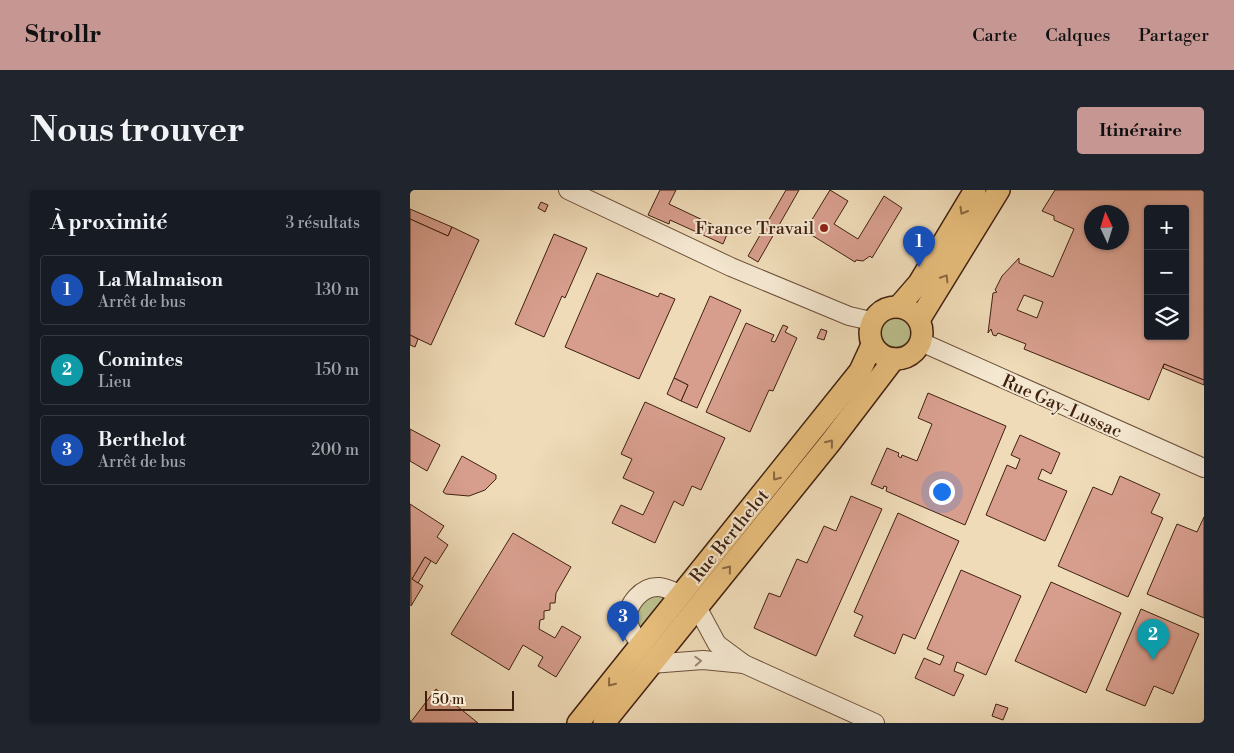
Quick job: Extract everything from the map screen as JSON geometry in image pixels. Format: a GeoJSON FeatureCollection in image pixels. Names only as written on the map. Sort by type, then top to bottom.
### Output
{"type":"FeatureCollection","features":[{"type":"Feature","properties":{"kind":"main road"},"geometry":{"type":"LineString","coordinates":[[899,306],[919,283],[975,190]]}},
{"type":"Feature","properties":{"kind":"main road"},"geometry":{"type":"LineString","coordinates":[[919,320],[999,190]]}},
{"type":"Feature","properties":{"kind":"main road"},"geometry":{"type":"LineString","coordinates":[[899,306],[912,312],[919,320],[922,329],[921,342],[918,348],[907,357],[894,359],[881,355],[872,345],[869,331],[871,321],[884,308],[899,306]]}},
{"type":"Feature","properties":{"kind":"main road","name":"Rue Berthelot"},"geometry":{"type":"LineString","coordinates":[[604,723],[651,664],[689,601],[860,371],[872,345]]}},
{"type":"Feature","properties":{"kind":"main road","name":"Rue Berthelot"},"geometry":{"type":"LineString","coordinates":[[578,723],[642,645],[689,601],[830,443],[894,359]]}},
{"type":"Feature","properties":{"kind":"street"},"geometry":{"type":"LineString","coordinates":[[568,190],[730,267],[849,316],[871,321]]}},
{"type":"Feature","properties":{"kind":"street","name":"Rue Gay-Lussac"},"geometry":{"type":"LineString","coordinates":[[921,342],[1204,468]]}},
{"type":"Feature","properties":{"kind":"street"},"geometry":{"type":"LineString","coordinates":[[642,645],[634,635],[628,622],[633,601],[644,591],[655,587],[667,589],[689,601],[717,644],[744,664],[875,723]]}},
{"type":"Feature","properties":{"kind":"street"},"geometry":{"type":"LineString","coordinates":[[651,664],[703,660],[744,664]]}},
{"type":"Feature","properties":{"kind":"green space"},"geometry":{"type":"Polygon","coordinates":[[[896,315],[908,319],[912,331],[908,343],[896,347],[884,343],[880,331],[884,319],[896,315]]]}},
{"type":"Feature","properties":{"kind":"green space"},"geometry":{"type":"Polygon","coordinates":[[[653,594],[668,597],[641,630],[635,621],[637,605],[653,594]]]}},
{"type":"Feature","properties":{"kind":"building"},"geometry":{"type":"Polygon","coordinates":[[[660,190],[676,190],[669,204],[728,232],[723,244],[670,220],[669,224],[648,215],[660,190]]]}},
{"type":"Feature","properties":{"kind":"building"},"geometry":{"type":"Polygon","coordinates":[[[786,190],[799,190],[758,262],[748,256],[786,190]]]}},
{"type":"Feature","properties":{"kind":"building","name":"France Travail"},"geometry":{"type":"Polygon","coordinates":[[[830,190],[848,201],[834,224],[858,239],[884,196],[902,208],[872,258],[870,256],[863,261],[856,260],[855,262],[805,231],[830,190]]]}},
{"type":"Feature","properties":{"kind":"building"},"geometry":{"type":"Polygon","coordinates":[[[1055,190],[1204,190],[1204,380],[1164,364],[1149,400],[1024,349],[1026,344],[998,333],[996,336],[993,335],[991,329],[988,333],[993,293],[997,292],[995,290],[1002,276],[1019,258],[1019,263],[1053,277],[1074,229],[1054,220],[1054,216],[1042,211],[1055,190]],[[1024,295],[1017,310],[1037,318],[1043,302],[1024,295]]]}},
{"type":"Feature","properties":{"kind":"building"},"geometry":{"type":"Polygon","coordinates":[[[541,202],[548,205],[545,212],[538,208],[541,202]]]}},
{"type":"Feature","properties":{"kind":"building"},"geometry":{"type":"Polygon","coordinates":[[[410,209],[452,227],[448,236],[410,219],[410,209]]]}},
{"type":"Feature","properties":{"kind":"building"},"geometry":{"type":"Polygon","coordinates":[[[410,219],[448,236],[452,227],[479,240],[431,345],[410,335],[410,219]]]}},
{"type":"Feature","properties":{"kind":"building"},"geometry":{"type":"Polygon","coordinates":[[[554,234],[587,248],[565,298],[562,296],[544,337],[515,324],[554,234]]]}},
{"type":"Feature","properties":{"kind":"building"},"geometry":{"type":"Polygon","coordinates":[[[597,273],[658,297],[660,293],[675,299],[639,379],[565,347],[597,273]]]}},
{"type":"Feature","properties":{"kind":"building"},"geometry":{"type":"Polygon","coordinates":[[[710,296],[741,310],[697,408],[681,401],[688,385],[674,378],[710,296]]]}},
{"type":"Feature","properties":{"kind":"building"},"geometry":{"type":"Polygon","coordinates":[[[746,323],[774,335],[771,341],[775,342],[783,325],[788,327],[785,332],[797,338],[773,391],[769,390],[750,432],[706,412],[746,323]]]}},
{"type":"Feature","properties":{"kind":"building"},"geometry":{"type":"Polygon","coordinates":[[[821,329],[827,331],[824,340],[817,338],[821,329]]]}},
{"type":"Feature","properties":{"kind":"building"},"geometry":{"type":"Polygon","coordinates":[[[410,335],[418,339],[415,347],[410,345],[410,335]]]}},
{"type":"Feature","properties":{"kind":"building"},"geometry":{"type":"Polygon","coordinates":[[[1164,364],[1204,380],[1204,385],[1163,368],[1164,364]]]}},
{"type":"Feature","properties":{"kind":"building"},"geometry":{"type":"Polygon","coordinates":[[[674,378],[688,385],[681,401],[667,394],[674,378]]]}},
{"type":"Feature","properties":{"kind":"building"},"geometry":{"type":"Polygon","coordinates":[[[928,393],[1006,426],[965,525],[886,491],[887,487],[884,486],[883,489],[871,484],[887,448],[899,453],[898,456],[901,458],[902,455],[917,461],[932,424],[918,418],[928,393]]]}},
{"type":"Feature","properties":{"kind":"building"},"geometry":{"type":"Polygon","coordinates":[[[645,402],[725,438],[701,490],[692,486],[683,506],[674,501],[655,543],[612,523],[621,505],[643,515],[654,492],[623,478],[632,459],[621,454],[645,402]]]}},
{"type":"Feature","properties":{"kind":"building"},"geometry":{"type":"Polygon","coordinates":[[[410,429],[440,445],[427,471],[410,461],[410,429]]]}},
{"type":"Feature","properties":{"kind":"building"},"geometry":{"type":"Polygon","coordinates":[[[1020,435],[1060,453],[1051,474],[1042,469],[1038,479],[1067,491],[1045,541],[986,515],[1007,465],[1016,469],[1020,459],[1011,455],[1020,435]]]}},
{"type":"Feature","properties":{"kind":"building"},"geometry":{"type":"Polygon","coordinates":[[[462,456],[496,475],[496,479],[485,490],[469,496],[446,494],[443,492],[462,456]]]}},
{"type":"Feature","properties":{"kind":"building"},"geometry":{"type":"Polygon","coordinates":[[[1120,476],[1160,494],[1151,513],[1163,518],[1128,597],[1058,566],[1093,487],[1112,495],[1120,476]]]}},
{"type":"Feature","properties":{"kind":"building"},"geometry":{"type":"Polygon","coordinates":[[[851,496],[882,509],[816,656],[754,628],[769,593],[780,597],[797,559],[807,563],[824,526],[836,531],[851,496]]]}},
{"type":"Feature","properties":{"kind":"building"},"geometry":{"type":"Polygon","coordinates":[[[410,504],[444,526],[437,537],[448,545],[436,564],[425,557],[412,579],[423,586],[411,606],[410,504]]]}},
{"type":"Feature","properties":{"kind":"building"},"geometry":{"type":"Polygon","coordinates":[[[898,513],[959,541],[915,639],[903,634],[895,654],[854,636],[863,616],[854,612],[898,513]]]}},
{"type":"Feature","properties":{"kind":"building"},"geometry":{"type":"Polygon","coordinates":[[[1204,517],[1204,618],[1147,594],[1177,524],[1197,532],[1204,517]]]}},
{"type":"Feature","properties":{"kind":"building"},"geometry":{"type":"Polygon","coordinates":[[[513,533],[571,567],[556,593],[555,603],[550,603],[550,610],[544,611],[544,619],[540,620],[539,629],[555,638],[562,626],[581,637],[556,677],[538,666],[543,657],[523,645],[509,670],[451,634],[513,533]]]}},
{"type":"Feature","properties":{"kind":"building"},"geometry":{"type":"Polygon","coordinates":[[[425,557],[431,561],[418,583],[412,579],[425,557]]]}},
{"type":"Feature","properties":{"kind":"building"},"geometry":{"type":"Polygon","coordinates":[[[961,570],[1021,596],[986,675],[957,662],[954,671],[964,675],[954,696],[915,678],[924,658],[940,665],[944,656],[927,649],[961,570]]]}},
{"type":"Feature","properties":{"kind":"building"},"geometry":{"type":"Polygon","coordinates":[[[1051,582],[1121,613],[1086,693],[1015,661],[1051,582]]]}},
{"type":"Feature","properties":{"kind":"building"},"geometry":{"type":"Polygon","coordinates":[[[1141,609],[1199,634],[1173,694],[1154,686],[1145,706],[1106,690],[1141,609]]]}},
{"type":"Feature","properties":{"kind":"building"},"geometry":{"type":"Polygon","coordinates":[[[436,689],[478,723],[410,723],[436,689]]]}},
{"type":"Feature","properties":{"kind":"building"},"geometry":{"type":"Polygon","coordinates":[[[996,704],[1008,708],[1003,720],[992,716],[996,704]]]}},
{"type":"Feature","properties":{"kind":"place","name":"France Travail"},"geometry":{"type":"Point","coordinates":[824,228]}},
{"type":"Feature","properties":{"kind":"place","name":"La Malmaison"},"geometry":{"type":"Point","coordinates":[919,267]}},
{"type":"Feature","properties":{"kind":"place","name":"Berthelot"},"geometry":{"type":"Point","coordinates":[623,642]}},
{"type":"Feature","properties":{"kind":"place","name":"Comintes"},"geometry":{"type":"Point","coordinates":[1153,660]}}]}
